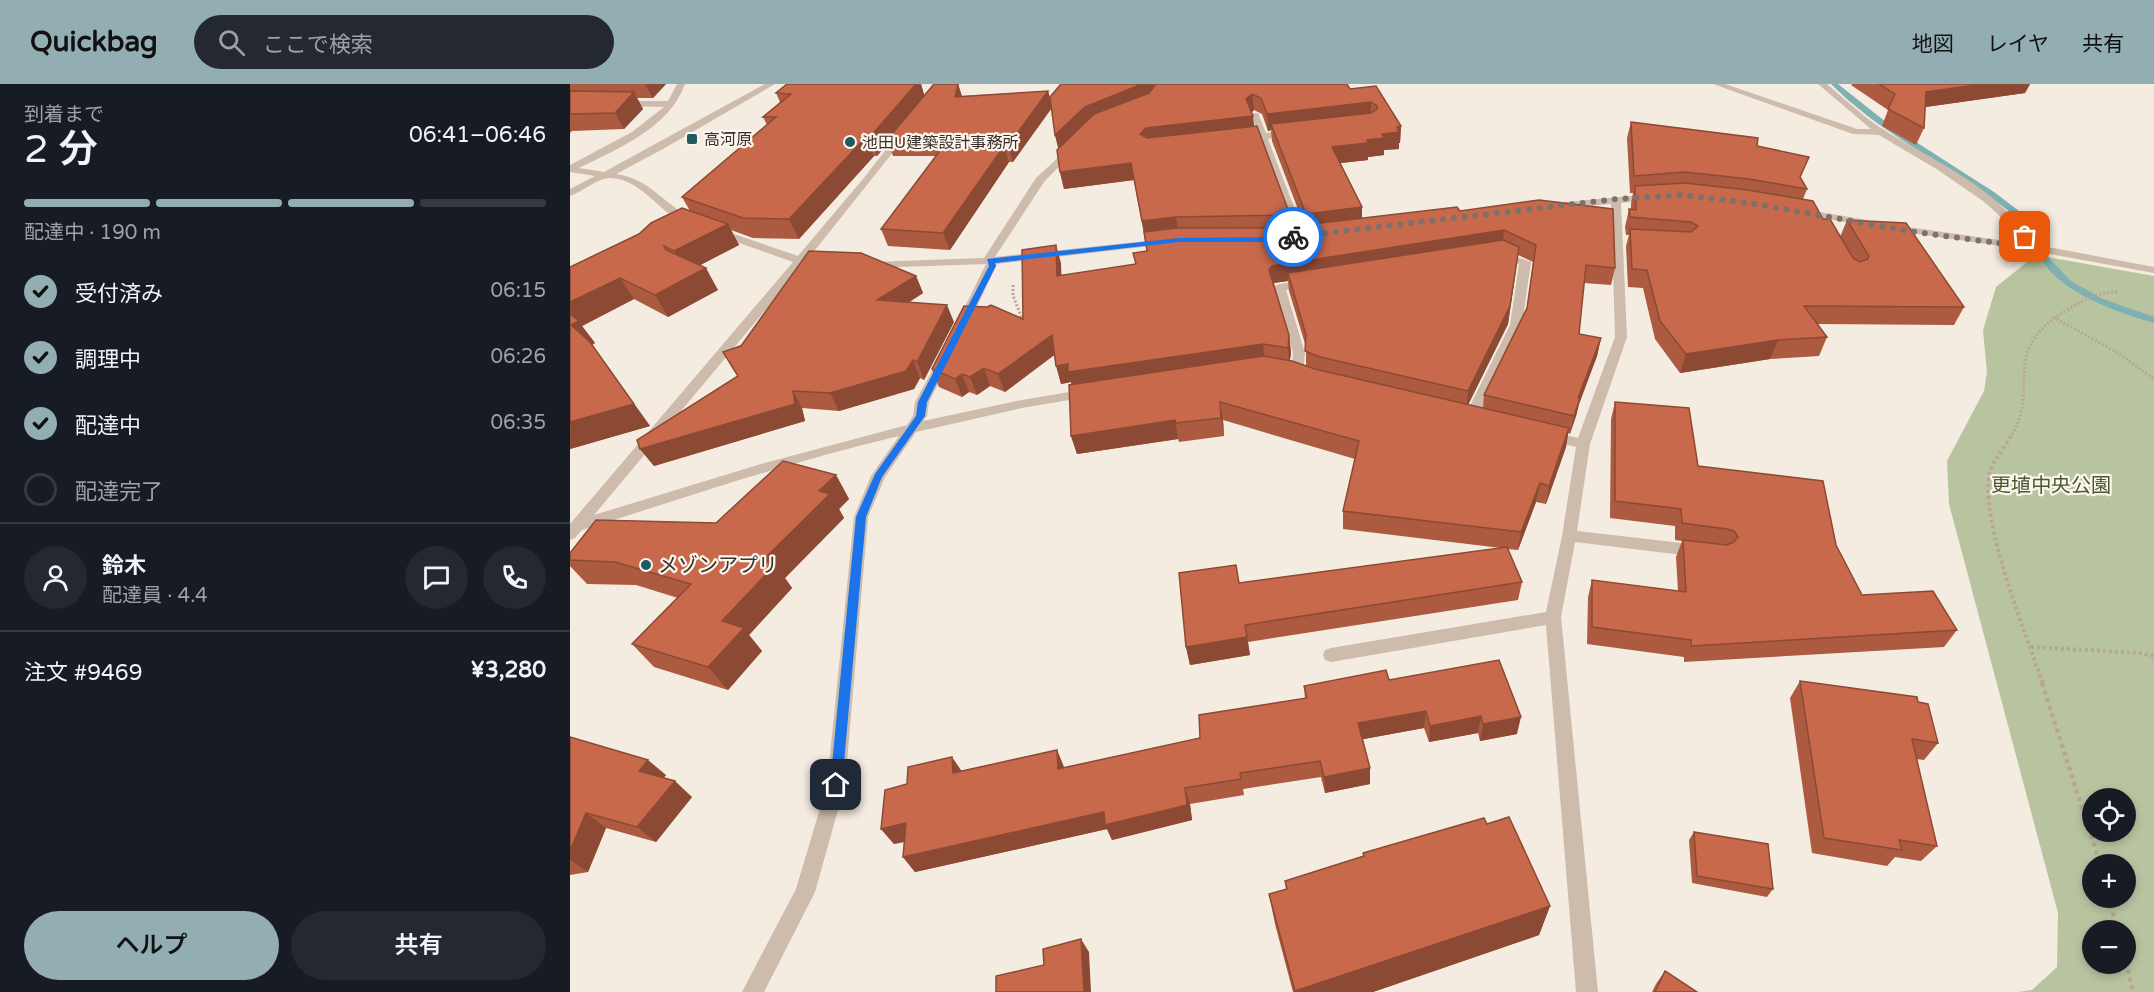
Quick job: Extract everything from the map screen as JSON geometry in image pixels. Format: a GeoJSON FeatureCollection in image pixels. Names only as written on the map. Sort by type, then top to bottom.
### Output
{"type":"FeatureCollection","features":[{"type":"Feature","properties":{"kind":"street"},"geometry":{"type":"LineString","coordinates":[[571,169],[641,133],[679,96],[681,84]]}},
{"type":"Feature","properties":{"kind":"street"},"geometry":{"type":"LineString","coordinates":[[570,193],[728,110],[771,84]]}},
{"type":"Feature","properties":{"kind":"street"},"geometry":{"type":"LineString","coordinates":[[1717,84],[1856,132],[1881,132]]}},
{"type":"Feature","properties":{"kind":"street"},"geometry":{"type":"LineString","coordinates":[[1822,84],[1881,132],[1981,196],[2009,218],[2025,237],[2030,248]]}},
{"type":"Feature","properties":{"kind":"street"},"geometry":{"type":"LineString","coordinates":[[614,103],[670,104]]}},
{"type":"Feature","properties":{"kind":"street"},"geometry":{"type":"LineString","coordinates":[[1255,115],[1300,236]]}},
{"type":"Feature","properties":{"kind":"street"},"geometry":{"type":"LineString","coordinates":[[573,530],[909,128]]}},
{"type":"Feature","properties":{"kind":"street"},"geometry":{"type":"LineString","coordinates":[[1229,140],[1306,131]]}},
{"type":"Feature","properties":{"kind":"street"},"geometry":{"type":"LineString","coordinates":[[753,992],[805,892],[836,785],[861,517],[878,476],[920,416],[922,402],[992,266],[989,256],[1040,180],[1078,142]]}},
{"type":"Feature","properties":{"kind":"street"},"geometry":{"type":"LineString","coordinates":[[571,169],[630,179],[652,192],[688,226],[800,261],[828,264]]}},
{"type":"Feature","properties":{"kind":"street"},"geometry":{"type":"LineString","coordinates":[[1548,207],[1659,196]]}},
{"type":"Feature","properties":{"kind":"street"},"geometry":{"type":"LineString","coordinates":[[1587,992],[1553,617],[1569,536],[1583,444],[1621,337],[1624,240],[1616,199]]}},
{"type":"Feature","properties":{"kind":"street"},"geometry":{"type":"LineString","coordinates":[[1786,209],[1821,219],[2030,248],[2154,270]]}},
{"type":"Feature","properties":{"kind":"street"},"geometry":{"type":"LineString","coordinates":[[858,265],[1014,260],[1179,240]]}},
{"type":"Feature","properties":{"kind":"street"},"geometry":{"type":"LineString","coordinates":[[1471,418],[1516,325],[1525,262],[1502,253],[1490,255]]}},
{"type":"Feature","properties":{"kind":"street"},"geometry":{"type":"LineString","coordinates":[[1296,374],[1299,353],[1279,287],[1326,280]]}},
{"type":"Feature","properties":{"kind":"street"},"geometry":{"type":"LineString","coordinates":[[573,530],[774,464],[912,428],[1054,398],[1101,391]]}},
{"type":"Feature","properties":{"kind":"street"},"geometry":{"type":"LineString","coordinates":[[1538,434],[1583,444]]}},
{"type":"Feature","properties":{"kind":"street"},"geometry":{"type":"LineString","coordinates":[[1569,536],[1720,554]]}},
{"type":"Feature","properties":{"kind":"street"},"geometry":{"type":"LineString","coordinates":[[1331,655],[1553,617]]}},
{"type":"Feature","properties":{"kind":"path"},"geometry":{"type":"LineString","coordinates":[[1014,260],[1013,296],[1026,327]]}},
{"type":"Feature","properties":{"kind":"path"},"geometry":{"type":"LineString","coordinates":[[2096,293],[2052,317],[2032,337],[2025,356],[2020,419],[2006,448],[1991,466],[1988,479],[1995,538],[2097,854]]}},
{"type":"Feature","properties":{"kind":"path"},"geometry":{"type":"LineString","coordinates":[[2052,317],[2118,353],[2154,379]]}},
{"type":"Feature","properties":{"kind":"path"},"geometry":{"type":"LineString","coordinates":[[2031,647],[2141,653],[2154,656]]}},
{"type":"Feature","properties":{"kind":"path"},"geometry":{"type":"LineString","coordinates":[[2129,974],[2133,992]]}},
{"type":"Feature","properties":{"kind":"green space","name":"更埴中央公園"},"geometry":{"type":"Polygon","coordinates":[[[2036,255],[2154,276],[2154,992],[2018,992],[2032,990],[2057,967],[2058,913],[1949,504],[1947,461],[1984,391],[1987,372],[1983,330],[1996,287],[2036,255]]]}},
{"type":"Feature","properties":{"kind":"building"},"geometry":{"type":"Polygon","coordinates":[[[787,84],[916,84],[870,137],[866,137],[789,219],[743,218],[682,197],[776,117],[763,117],[791,94],[776,93],[787,84]]]}},
{"type":"Feature","properties":{"kind":"building"},"geometry":{"type":"Polygon","coordinates":[[[934,84],[958,84],[955,97],[1048,91],[1008,146],[1004,146],[943,233],[881,229],[948,140],[887,140],[934,84]]]}},
{"type":"Feature","properties":{"kind":"building"},"geometry":{"type":"Polygon","coordinates":[[[1061,84],[1142,84],[1085,107],[1055,135],[1050,97],[1061,84]]]}},
{"type":"Feature","properties":{"kind":"building"},"geometry":{"type":"Polygon","coordinates":[[[1156,84],[1347,84],[1350,89],[1376,86],[1401,126],[1397,127],[1399,132],[1382,134],[1384,138],[1367,140],[1368,143],[1332,147],[1362,207],[1306,214],[1271,124],[1371,113],[1377,109],[1377,106],[1371,102],[1267,114],[1261,98],[1252,94],[1246,99],[1253,116],[1146,128],[1140,134],[1147,138],[1257,126],[1290,215],[1176,217],[1142,221],[1131,163],[1060,172],[1057,150],[1094,114],[1149,93],[1156,84]]]}},
{"type":"Feature","properties":{"kind":"building"},"geometry":{"type":"Polygon","coordinates":[[[1879,84],[1983,84],[1926,92],[1924,128],[1888,109],[1895,94],[1879,84]]]}},
{"type":"Feature","properties":{"kind":"building"},"geometry":{"type":"Polygon","coordinates":[[[570,91],[634,92],[615,113],[570,114],[570,91]]]}},
{"type":"Feature","properties":{"kind":"building"},"geometry":{"type":"Polygon","coordinates":[[[1631,122],[1758,138],[1757,146],[1809,157],[1800,177],[1807,189],[1749,179],[1685,172],[1634,176],[1631,122]]]}},
{"type":"Feature","properties":{"kind":"building"},"geometry":{"type":"Polygon","coordinates":[[[1685,183],[1748,190],[1813,201],[1823,219],[1830,219],[1853,258],[1860,262],[1868,259],[1869,256],[1847,220],[1906,223],[1964,307],[1804,306],[1827,337],[1778,340],[1686,354],[1660,321],[1647,270],[1632,269],[1630,229],[1691,232],[1698,226],[1691,222],[1630,217],[1629,209],[1636,210],[1635,186],[1685,183]]]}},
{"type":"Feature","properties":{"kind":"building"},"geometry":{"type":"Polygon","coordinates":[[[1539,200],[1613,209],[1615,268],[1586,265],[1579,334],[1601,338],[1578,398],[1580,398],[1574,416],[1484,395],[1527,308],[1536,245],[1504,230],[1272,266],[1269,270],[1289,335],[1288,348],[1263,344],[1068,372],[1068,364],[1056,366],[1052,335],[998,374],[984,368],[970,377],[962,374],[955,379],[932,369],[964,306],[987,307],[991,305],[1023,319],[1022,250],[1056,245],[1057,276],[1136,264],[1133,253],[1147,251],[1144,232],[1176,228],[1278,228],[1457,207],[1460,211],[1539,200]]]}},
{"type":"Feature","properties":{"kind":"building"},"geometry":{"type":"Polygon","coordinates":[[[682,208],[728,224],[674,251],[664,246],[666,250],[706,268],[655,295],[620,278],[570,302],[570,267],[639,234],[651,223],[682,208]]]}},
{"type":"Feature","properties":{"kind":"building"},"geometry":{"type":"Polygon","coordinates":[[[1503,240],[1519,247],[1510,306],[1468,391],[1320,357],[1305,351],[1306,335],[1288,273],[1503,240]]]}},
{"type":"Feature","properties":{"kind":"building"},"geometry":{"type":"Polygon","coordinates":[[[809,251],[861,253],[916,276],[877,300],[947,305],[917,362],[913,360],[906,371],[830,393],[793,391],[795,404],[640,449],[637,440],[738,376],[723,352],[741,346],[809,251]]]}},
{"type":"Feature","properties":{"kind":"building"},"geometry":{"type":"Polygon","coordinates":[[[570,314],[579,321],[571,325],[590,342],[634,404],[570,422],[570,314]]]}},
{"type":"Feature","properties":{"kind":"building"},"geometry":{"type":"Polygon","coordinates":[[[1263,356],[1569,428],[1549,486],[1540,483],[1521,532],[1343,511],[1359,441],[1220,402],[1221,418],[1175,423],[1175,420],[1071,436],[1069,385],[1263,356]]]}},
{"type":"Feature","properties":{"kind":"building"},"geometry":{"type":"Polygon","coordinates":[[[1615,402],[1689,408],[1698,466],[1823,481],[1836,545],[1862,595],[1933,591],[1957,630],[1691,646],[1691,640],[1592,627],[1592,580],[1686,592],[1683,540],[1727,545],[1738,537],[1734,531],[1727,529],[1682,523],[1681,509],[1615,501],[1615,402]]]}},
{"type":"Feature","properties":{"kind":"building"},"geometry":{"type":"Polygon","coordinates":[[[783,461],[836,475],[819,491],[830,494],[762,561],[776,564],[722,621],[744,628],[708,667],[632,644],[691,584],[615,562],[570,560],[570,553],[596,520],[716,523],[783,461]]]}},
{"type":"Feature","properties":{"kind":"building"},"geometry":{"type":"Polygon","coordinates":[[[1507,547],[1522,582],[1245,625],[1247,637],[1186,647],[1179,573],[1236,565],[1239,583],[1507,547]]]}},
{"type":"Feature","properties":{"kind":"building"},"geometry":{"type":"Polygon","coordinates":[[[1499,660],[1521,717],[1483,724],[1481,716],[1430,726],[1426,711],[1358,723],[1370,768],[1324,777],[1320,761],[1240,773],[1241,779],[1185,788],[1187,805],[1105,825],[1104,812],[903,857],[906,823],[881,829],[885,790],[907,784],[908,767],[952,757],[953,773],[1057,750],[1058,769],[1200,738],[1199,715],[1307,698],[1304,686],[1386,670],[1389,680],[1499,660]]]}},
{"type":"Feature","properties":{"kind":"building"},"geometry":{"type":"Polygon","coordinates":[[[1800,681],[1917,697],[1918,702],[1928,704],[1938,743],[1912,739],[1937,846],[1899,840],[1902,850],[1824,838],[1800,681]]]}},
{"type":"Feature","properties":{"kind":"building"},"geometry":{"type":"Polygon","coordinates":[[[570,737],[648,760],[639,771],[675,781],[637,827],[586,813],[570,851],[570,737]]]}},
{"type":"Feature","properties":{"kind":"building"},"geometry":{"type":"Polygon","coordinates":[[[1509,817],[1550,906],[1295,991],[1269,894],[1287,889],[1285,881],[1364,856],[1363,853],[1484,818],[1487,824],[1509,817]]]}},
{"type":"Feature","properties":{"kind":"building"},"geometry":{"type":"Polygon","coordinates":[[[1694,832],[1768,844],[1773,889],[1697,876],[1694,832]]]}},
{"type":"Feature","properties":{"kind":"building"},"geometry":{"type":"Polygon","coordinates":[[[1081,939],[1084,992],[996,992],[996,976],[1044,965],[1043,949],[1081,939]]]}},
{"type":"Feature","properties":{"kind":"building"},"geometry":{"type":"Polygon","coordinates":[[[1665,971],[1697,992],[1655,992],[1665,971]]]}},
{"type":"Feature","properties":{"kind":"waterway"},"geometry":{"type":"LineString","coordinates":[[1834,84],[1888,128],[1991,194],[2020,216],[2037,237],[2045,259],[2068,283],[2100,301],[2154,320]]}},
{"type":"Feature","properties":{"kind":"way so far"},"geometry":{"type":"LineString","coordinates":[[1293,237],[1616,199],[1680,195],[1743,202],[1915,232],[2028,247],[2025,237]]}},
{"type":"Feature","properties":{"kind":"place","name":"高河原"},"geometry":{"type":"Point","coordinates":[692,139]}},
{"type":"Feature","properties":{"kind":"place","name":"池田U建築設計事務所"},"geometry":{"type":"Point","coordinates":[850,142]}},
{"type":"Feature","properties":{"kind":"place","name":"メゾンアプリ"},"geometry":{"type":"Point","coordinates":[646,565]}},
{"type":"Feature","properties":{"kind":"route"},"geometry":{"type":"LineString","coordinates":[[836,785],[861,517],[878,476],[920,416],[922,402],[992,266],[990,261],[1179,240],[1279,240],[1293,237]]}}]}
